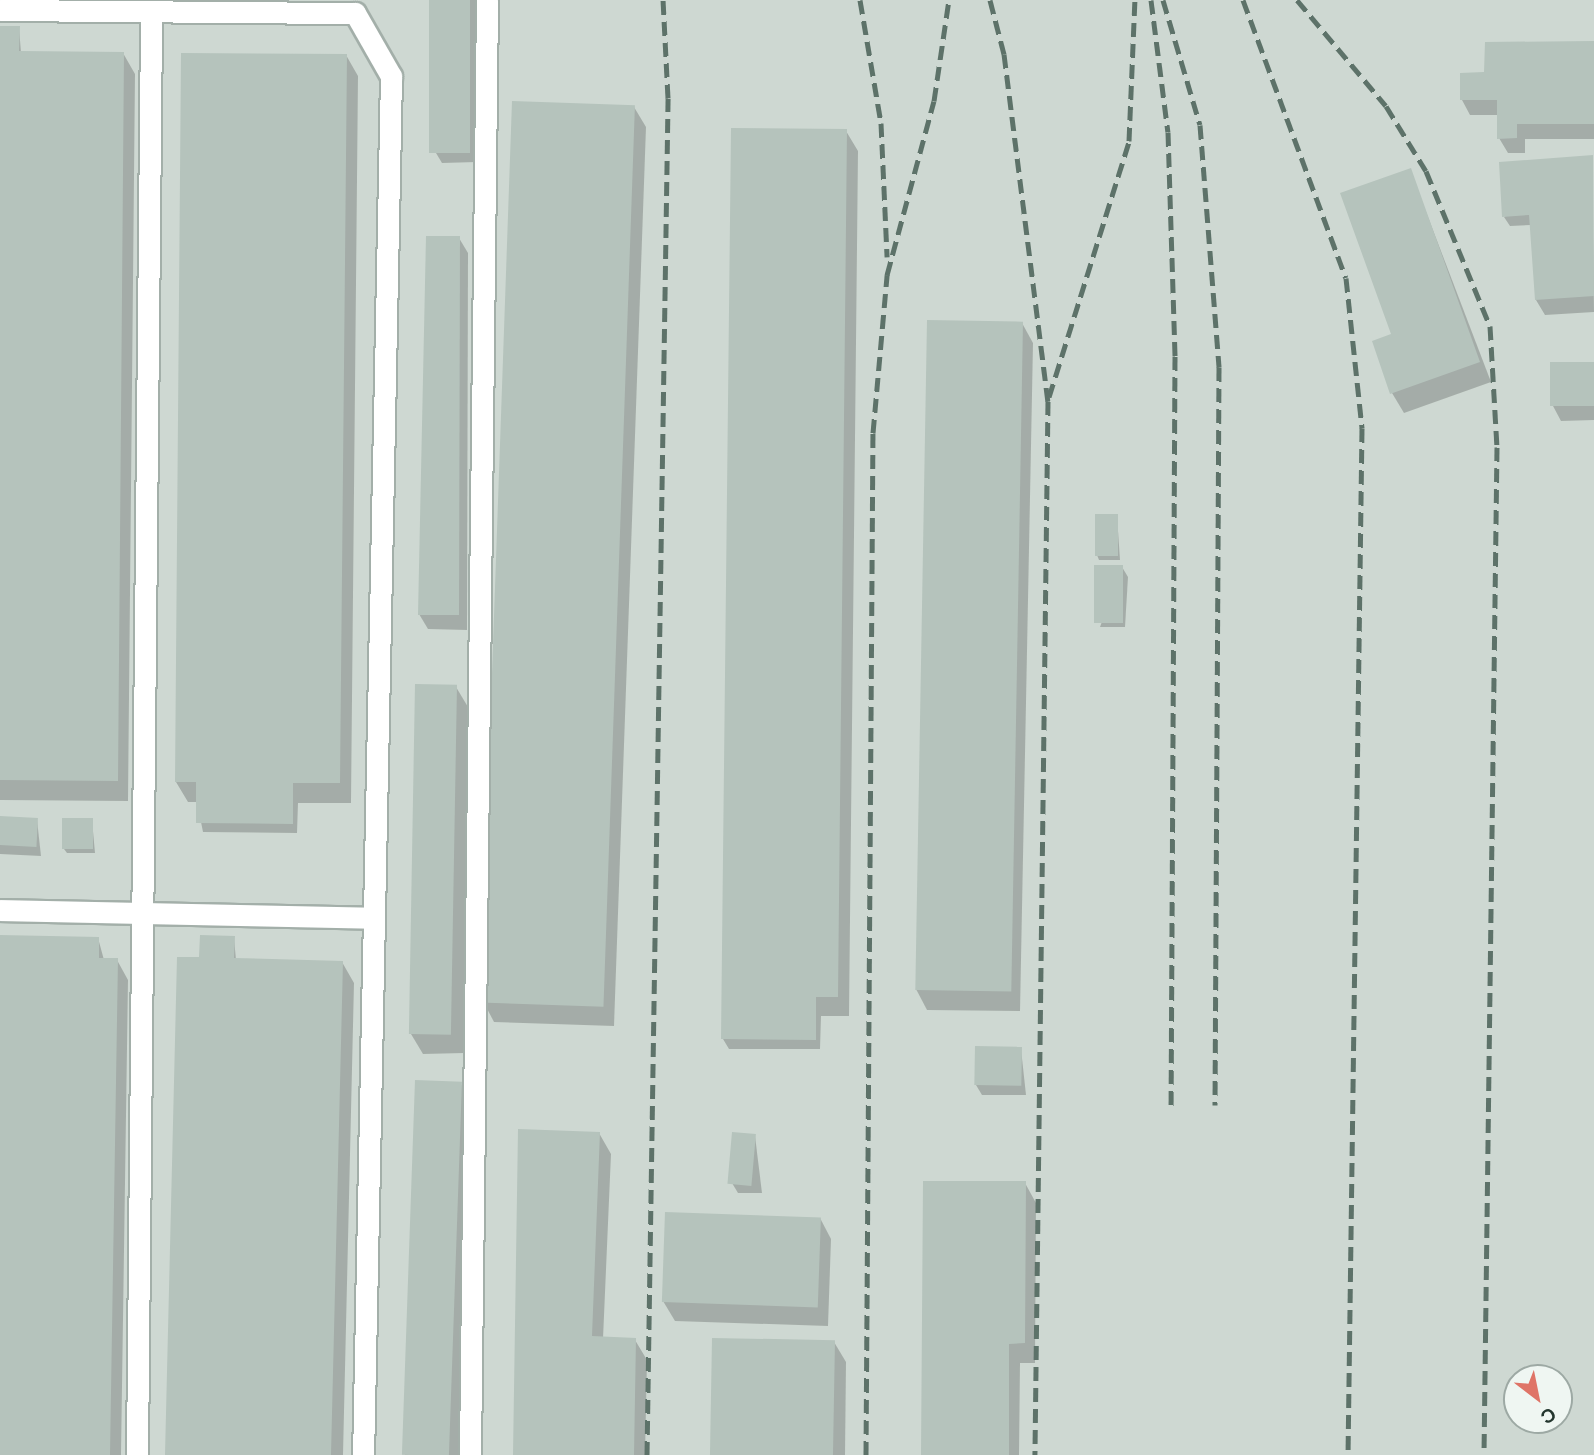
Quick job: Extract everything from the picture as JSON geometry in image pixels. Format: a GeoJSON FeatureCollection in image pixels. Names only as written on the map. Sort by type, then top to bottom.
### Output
{"type":"FeatureCollection","features":[{"type":"Feature","properties":{"kind":"lane"},"geometry":{"type":"LineString","coordinates":[[470,1455],[487,0]]}},
{"type":"Feature","properties":{"kind":"lane"},"geometry":{"type":"LineString","coordinates":[[0,10],[99,6],[151,11],[232,6],[355,13],[391,76],[363,1455]]}},
{"type":"Feature","properties":{"kind":"lane"},"geometry":{"type":"LineString","coordinates":[[137,1455],[151,11]]}},
{"type":"Feature","properties":{"kind":"lane"},"geometry":{"type":"LineString","coordinates":[[0,910],[374,918]]}},
{"type":"Feature","properties":{"kind":"shaded area"},"geometry":{"type":"Polygon","coordinates":[[[0,0],[1594,0],[1594,1455],[0,1455],[0,0]]]}},
{"type":"Feature","properties":{"kind":"building"},"geometry":{"type":"Polygon","coordinates":[[[429,0],[470,0],[470,153],[429,153],[429,0]]]}},
{"type":"Feature","properties":{"kind":"building"},"geometry":{"type":"Polygon","coordinates":[[[0,26],[20,26],[19,51],[124,52],[118,781],[0,780],[0,26]]]}},
{"type":"Feature","properties":{"kind":"building"},"geometry":{"type":"Polygon","coordinates":[[[1594,41],[1594,124],[1517,124],[1517,138],[1497,139],[1497,100],[1460,100],[1460,73],[1484,72],[1485,42],[1594,41]]]}},
{"type":"Feature","properties":{"kind":"building"},"geometry":{"type":"Polygon","coordinates":[[[181,53],[347,54],[340,783],[293,783],[293,824],[196,823],[196,782],[175,782],[181,53]]]}},
{"type":"Feature","properties":{"kind":"building"},"geometry":{"type":"Polygon","coordinates":[[[512,101],[635,105],[603,1007],[481,1002],[512,101]]]}},
{"type":"Feature","properties":{"kind":"building"},"geometry":{"type":"Polygon","coordinates":[[[731,128],[847,129],[838,997],[816,997],[816,1040],[721,1039],[731,128]]]}},
{"type":"Feature","properties":{"kind":"building"},"geometry":{"type":"Polygon","coordinates":[[[1593,155],[1594,296],[1535,300],[1529,215],[1502,217],[1499,162],[1593,155]]]}},
{"type":"Feature","properties":{"kind":"building"},"geometry":{"type":"Polygon","coordinates":[[[1411,168],[1480,362],[1390,394],[1372,341],[1391,334],[1340,193],[1411,168]]]}},
{"type":"Feature","properties":{"kind":"building"},"geometry":{"type":"Polygon","coordinates":[[[426,236],[460,236],[459,615],[418,615],[426,236]]]}},
{"type":"Feature","properties":{"kind":"building"},"geometry":{"type":"Polygon","coordinates":[[[927,320],[1023,322],[1011,992],[915,990],[927,320]]]}},
{"type":"Feature","properties":{"kind":"building"},"geometry":{"type":"Polygon","coordinates":[[[1550,362],[1594,362],[1594,406],[1550,406],[1550,362]]]}},
{"type":"Feature","properties":{"kind":"building"},"geometry":{"type":"Polygon","coordinates":[[[1095,514],[1118,514],[1118,556],[1095,556],[1095,514]]]}},
{"type":"Feature","properties":{"kind":"building"},"geometry":{"type":"Polygon","coordinates":[[[1094,565],[1123,565],[1123,623],[1094,623],[1094,565]]]}},
{"type":"Feature","properties":{"kind":"building"},"geometry":{"type":"Polygon","coordinates":[[[415,684],[457,685],[451,1035],[409,1034],[415,684]]]}},
{"type":"Feature","properties":{"kind":"building"},"geometry":{"type":"Polygon","coordinates":[[[0,816],[38,818],[36,847],[0,845],[0,816]]]}},
{"type":"Feature","properties":{"kind":"building"},"geometry":{"type":"Polygon","coordinates":[[[62,818],[93,818],[93,849],[62,849],[62,818]]]}},
{"type":"Feature","properties":{"kind":"building"},"geometry":{"type":"Polygon","coordinates":[[[0,935],[99,937],[99,958],[118,958],[110,1455],[0,1455],[0,935]]]}},
{"type":"Feature","properties":{"kind":"building"},"geometry":{"type":"Polygon","coordinates":[[[200,935],[235,936],[234,958],[343,961],[331,1455],[165,1455],[177,957],[199,957],[200,935]]]}},
{"type":"Feature","properties":{"kind":"building"},"geometry":{"type":"Polygon","coordinates":[[[975,1046],[1022,1047],[1021,1086],[974,1085],[975,1046]]]}},
{"type":"Feature","properties":{"kind":"building"},"geometry":{"type":"Polygon","coordinates":[[[415,1080],[462,1082],[449,1455],[402,1455],[415,1080]]]}},
{"type":"Feature","properties":{"kind":"building"},"geometry":{"type":"Polygon","coordinates":[[[518,1129],[600,1132],[592,1336],[636,1338],[634,1455],[513,1455],[518,1129]]]}},
{"type":"Feature","properties":{"kind":"building"},"geometry":{"type":"Polygon","coordinates":[[[732,1132],[756,1134],[751,1186],[727,1184],[732,1132]]]}},
{"type":"Feature","properties":{"kind":"building"},"geometry":{"type":"Polygon","coordinates":[[[923,1181],[1026,1181],[1025,1343],[1009,1344],[1009,1455],[921,1455],[923,1181]]]}},
{"type":"Feature","properties":{"kind":"building"},"geometry":{"type":"Polygon","coordinates":[[[665,1212],[821,1217],[818,1307],[662,1302],[665,1212]]]}},
{"type":"Feature","properties":{"kind":"building"},"geometry":{"type":"Polygon","coordinates":[[[712,1338],[835,1340],[833,1455],[710,1455],[712,1338]]]}},
{"type":"Feature","properties":{"kind":"railway"},"geometry":{"type":"LineString","coordinates":[[647,1455],[668,98],[663,0]]}},
{"type":"Feature","properties":{"kind":"railway"},"geometry":{"type":"LineString","coordinates":[[860,0],[881,123],[887,257]]}},
{"type":"Feature","properties":{"kind":"railway"},"geometry":{"type":"LineString","coordinates":[[866,1455],[873,433],[887,275],[934,101],[949,0]]}},
{"type":"Feature","properties":{"kind":"railway"},"geometry":{"type":"LineString","coordinates":[[990,0],[1004,54],[1048,401],[1035,1455]]}},
{"type":"Feature","properties":{"kind":"railway"},"geometry":{"type":"LineString","coordinates":[[1049,397],[1129,141],[1135,0]]}},
{"type":"Feature","properties":{"kind":"railway"},"geometry":{"type":"LineString","coordinates":[[1151,0],[1168,132],[1175,356],[1171,1108]]}},
{"type":"Feature","properties":{"kind":"railway"},"geometry":{"type":"LineString","coordinates":[[1163,0],[1200,125],[1219,367],[1215,1105]]}},
{"type":"Feature","properties":{"kind":"railway"},"geometry":{"type":"LineString","coordinates":[[1243,0],[1346,278],[1362,428],[1348,1455]]}},
{"type":"Feature","properties":{"kind":"railway"},"geometry":{"type":"LineString","coordinates":[[1297,0],[1386,106],[1426,171],[1490,326],[1497,447],[1484,1455]]}}]}
